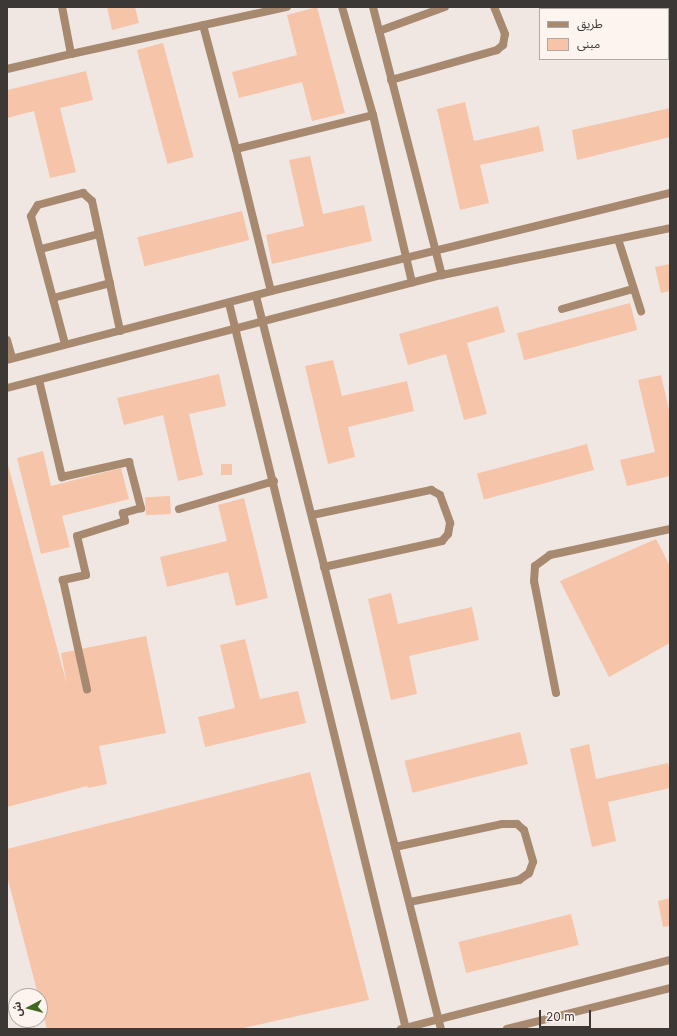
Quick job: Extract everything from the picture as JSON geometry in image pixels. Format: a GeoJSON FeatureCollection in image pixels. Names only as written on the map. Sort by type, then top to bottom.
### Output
{"type":"FeatureCollection","features":[{"type":"Feature","properties":{"kind":"street"},"geometry":{"type":"LineString","coordinates":[[62,7],[71,54]]}},
{"type":"Feature","properties":{"kind":"street"},"geometry":{"type":"LineString","coordinates":[[7,69],[287,7]]}},
{"type":"Feature","properties":{"kind":"street"},"geometry":{"type":"LineString","coordinates":[[342,7],[373,115],[404,259],[412,283]]}},
{"type":"Feature","properties":{"kind":"street"},"geometry":{"type":"LineString","coordinates":[[373,7],[434,251],[442,276]]}},
{"type":"Feature","properties":{"kind":"street"},"geometry":{"type":"LineString","coordinates":[[379,30],[445,7]]}},
{"type":"Feature","properties":{"kind":"street"},"geometry":{"type":"LineString","coordinates":[[391,80],[497,50],[503,44],[505,34],[494,7]]}},
{"type":"Feature","properties":{"kind":"street"},"geometry":{"type":"LineString","coordinates":[[203,26],[236,149],[271,291]]}},
{"type":"Feature","properties":{"kind":"street"},"geometry":{"type":"LineString","coordinates":[[236,149],[373,115]]}},
{"type":"Feature","properties":{"kind":"street"},"geometry":{"type":"LineString","coordinates":[[65,344],[31,216],[33,210],[38,205],[83,193],[92,201],[120,331]]}},
{"type":"Feature","properties":{"kind":"street"},"geometry":{"type":"LineString","coordinates":[[7,340],[9,359],[271,291],[670,193]]}},
{"type":"Feature","properties":{"kind":"street"},"geometry":{"type":"LineString","coordinates":[[7,388],[237,330],[261,321],[412,283],[670,228]]}},
{"type":"Feature","properties":{"kind":"street"},"geometry":{"type":"LineString","coordinates":[[41,249],[99,234]]}},
{"type":"Feature","properties":{"kind":"street"},"geometry":{"type":"LineString","coordinates":[[618,239],[641,311]]}},
{"type":"Feature","properties":{"kind":"street"},"geometry":{"type":"LineString","coordinates":[[53,298],[110,283]]}},
{"type":"Feature","properties":{"kind":"street"},"geometry":{"type":"LineString","coordinates":[[562,309],[633,289]]}},
{"type":"Feature","properties":{"kind":"street"},"geometry":{"type":"LineString","coordinates":[[256,296],[261,321],[312,515],[410,902],[437,1018],[441,1029]]}},
{"type":"Feature","properties":{"kind":"street"},"geometry":{"type":"LineString","coordinates":[[229,303],[274,480],[404,1029],[437,1018],[670,960]]}},
{"type":"Feature","properties":{"kind":"street"},"geometry":{"type":"LineString","coordinates":[[39,380],[62,477],[129,462],[141,508],[123,513],[125,520],[76,536],[86,575],[63,580],[87,689]]}},
{"type":"Feature","properties":{"kind":"street"},"geometry":{"type":"LineString","coordinates":[[179,509],[274,480]]}},
{"type":"Feature","properties":{"kind":"street"},"geometry":{"type":"LineString","coordinates":[[312,515],[431,490],[440,495],[450,523],[448,534],[442,541],[324,567]]}},
{"type":"Feature","properties":{"kind":"street"},"geometry":{"type":"LineString","coordinates":[[556,693],[534,581],[535,566],[550,555],[670,529]]}},
{"type":"Feature","properties":{"kind":"street"},"geometry":{"type":"LineString","coordinates":[[396,847],[502,824],[517,824],[524,830],[533,862],[529,873],[519,880],[410,902]]}},
{"type":"Feature","properties":{"kind":"street"},"geometry":{"type":"LineString","coordinates":[[507,1029],[670,988]]}},
{"type":"Feature","properties":{"kind":"building"},"geometry":{"type":"Polygon","coordinates":[[[107,7],[135,7],[139,23],[112,30],[107,7]]]}},
{"type":"Feature","properties":{"kind":"building"},"geometry":{"type":"Polygon","coordinates":[[[317,7],[345,113],[312,121],[302,82],[239,98],[232,72],[297,55],[287,15],[317,7]]]}},
{"type":"Feature","properties":{"kind":"building"},"geometry":{"type":"Polygon","coordinates":[[[594,7],[615,7],[615,8],[594,7]]]}},
{"type":"Feature","properties":{"kind":"building"},"geometry":{"type":"Polygon","coordinates":[[[163,43],[194,157],[167,164],[137,50],[163,43]]]}},
{"type":"Feature","properties":{"kind":"building"},"geometry":{"type":"Polygon","coordinates":[[[86,71],[93,100],[60,108],[76,172],[50,178],[34,111],[7,118],[7,90],[86,71]]]}},
{"type":"Feature","properties":{"kind":"building"},"geometry":{"type":"Polygon","coordinates":[[[465,102],[474,141],[539,126],[544,151],[480,165],[489,203],[460,210],[437,109],[465,102]]]}},
{"type":"Feature","properties":{"kind":"building"},"geometry":{"type":"Polygon","coordinates":[[[670,108],[670,137],[577,160],[572,130],[670,108]]]}},
{"type":"Feature","properties":{"kind":"building"},"geometry":{"type":"Polygon","coordinates":[[[310,156],[323,214],[364,205],[372,241],[272,264],[266,235],[304,226],[289,160],[310,156]]]}},
{"type":"Feature","properties":{"kind":"building"},"geometry":{"type":"Polygon","coordinates":[[[242,211],[249,240],[144,266],[137,237],[242,211]]]}},
{"type":"Feature","properties":{"kind":"building"},"geometry":{"type":"Polygon","coordinates":[[[670,264],[670,291],[661,293],[655,267],[670,264]]]}},
{"type":"Feature","properties":{"kind":"building"},"geometry":{"type":"Polygon","coordinates":[[[630,303],[637,330],[524,360],[517,333],[630,303]]]}},
{"type":"Feature","properties":{"kind":"building"},"geometry":{"type":"Polygon","coordinates":[[[498,306],[505,332],[467,343],[487,414],[464,420],[446,354],[408,365],[399,334],[498,306]]]}},
{"type":"Feature","properties":{"kind":"building"},"geometry":{"type":"Polygon","coordinates":[[[333,360],[342,396],[407,381],[414,411],[348,427],[355,457],[328,464],[305,366],[333,360]]]}},
{"type":"Feature","properties":{"kind":"building"},"geometry":{"type":"Polygon","coordinates":[[[219,374],[226,406],[189,414],[203,475],[178,481],[163,415],[124,425],[117,398],[219,374]]]}},
{"type":"Feature","properties":{"kind":"building"},"geometry":{"type":"Polygon","coordinates":[[[661,375],[670,414],[670,476],[627,486],[620,460],[655,452],[638,380],[661,375]]]}},
{"type":"Feature","properties":{"kind":"building"},"geometry":{"type":"Polygon","coordinates":[[[587,444],[594,470],[484,500],[477,474],[587,444]]]}},
{"type":"Feature","properties":{"kind":"building"},"geometry":{"type":"Polygon","coordinates":[[[43,451],[51,486],[121,468],[129,499],[62,516],[70,547],[41,554],[17,458],[43,451]]]}},
{"type":"Feature","properties":{"kind":"building"},"geometry":{"type":"Polygon","coordinates":[[[7,461],[67,685],[61,653],[146,636],[166,733],[99,746],[107,784],[88,788],[87,786],[7,807],[7,461]]]}},
{"type":"Feature","properties":{"kind":"building"},"geometry":{"type":"Polygon","coordinates":[[[221,464],[232,464],[232,475],[221,475],[221,464]]]}},
{"type":"Feature","properties":{"kind":"building"},"geometry":{"type":"Polygon","coordinates":[[[170,496],[171,514],[146,515],[145,497],[170,496]]]}},
{"type":"Feature","properties":{"kind":"building"},"geometry":{"type":"Polygon","coordinates":[[[244,498],[268,598],[236,606],[228,572],[167,587],[160,557],[227,541],[218,505],[244,498]]]}},
{"type":"Feature","properties":{"kind":"building"},"geometry":{"type":"Polygon","coordinates":[[[656,539],[670,566],[670,643],[609,677],[560,581],[656,539]]]}},
{"type":"Feature","properties":{"kind":"building"},"geometry":{"type":"Polygon","coordinates":[[[391,593],[398,624],[472,607],[479,640],[409,656],[417,694],[391,700],[368,599],[391,593]]]}},
{"type":"Feature","properties":{"kind":"building"},"geometry":{"type":"Polygon","coordinates":[[[245,639],[260,699],[298,691],[306,723],[205,747],[198,717],[235,708],[220,645],[245,639]]]}},
{"type":"Feature","properties":{"kind":"building"},"geometry":{"type":"Polygon","coordinates":[[[520,732],[528,764],[413,793],[405,761],[520,732]]]}},
{"type":"Feature","properties":{"kind":"building"},"geometry":{"type":"Polygon","coordinates":[[[589,744],[596,779],[668,763],[670,772],[670,788],[608,802],[616,841],[592,847],[570,749],[589,744]]]}},
{"type":"Feature","properties":{"kind":"building"},"geometry":{"type":"Polygon","coordinates":[[[310,772],[369,1000],[239,1029],[47,1029],[48,988],[36,988],[7,876],[7,849],[310,772]]]}},
{"type":"Feature","properties":{"kind":"building"},"geometry":{"type":"Polygon","coordinates":[[[670,898],[670,926],[663,927],[658,901],[670,898]]]}},
{"type":"Feature","properties":{"kind":"building"},"geometry":{"type":"Polygon","coordinates":[[[571,914],[579,945],[466,973],[458,942],[571,914]]]}}]}
